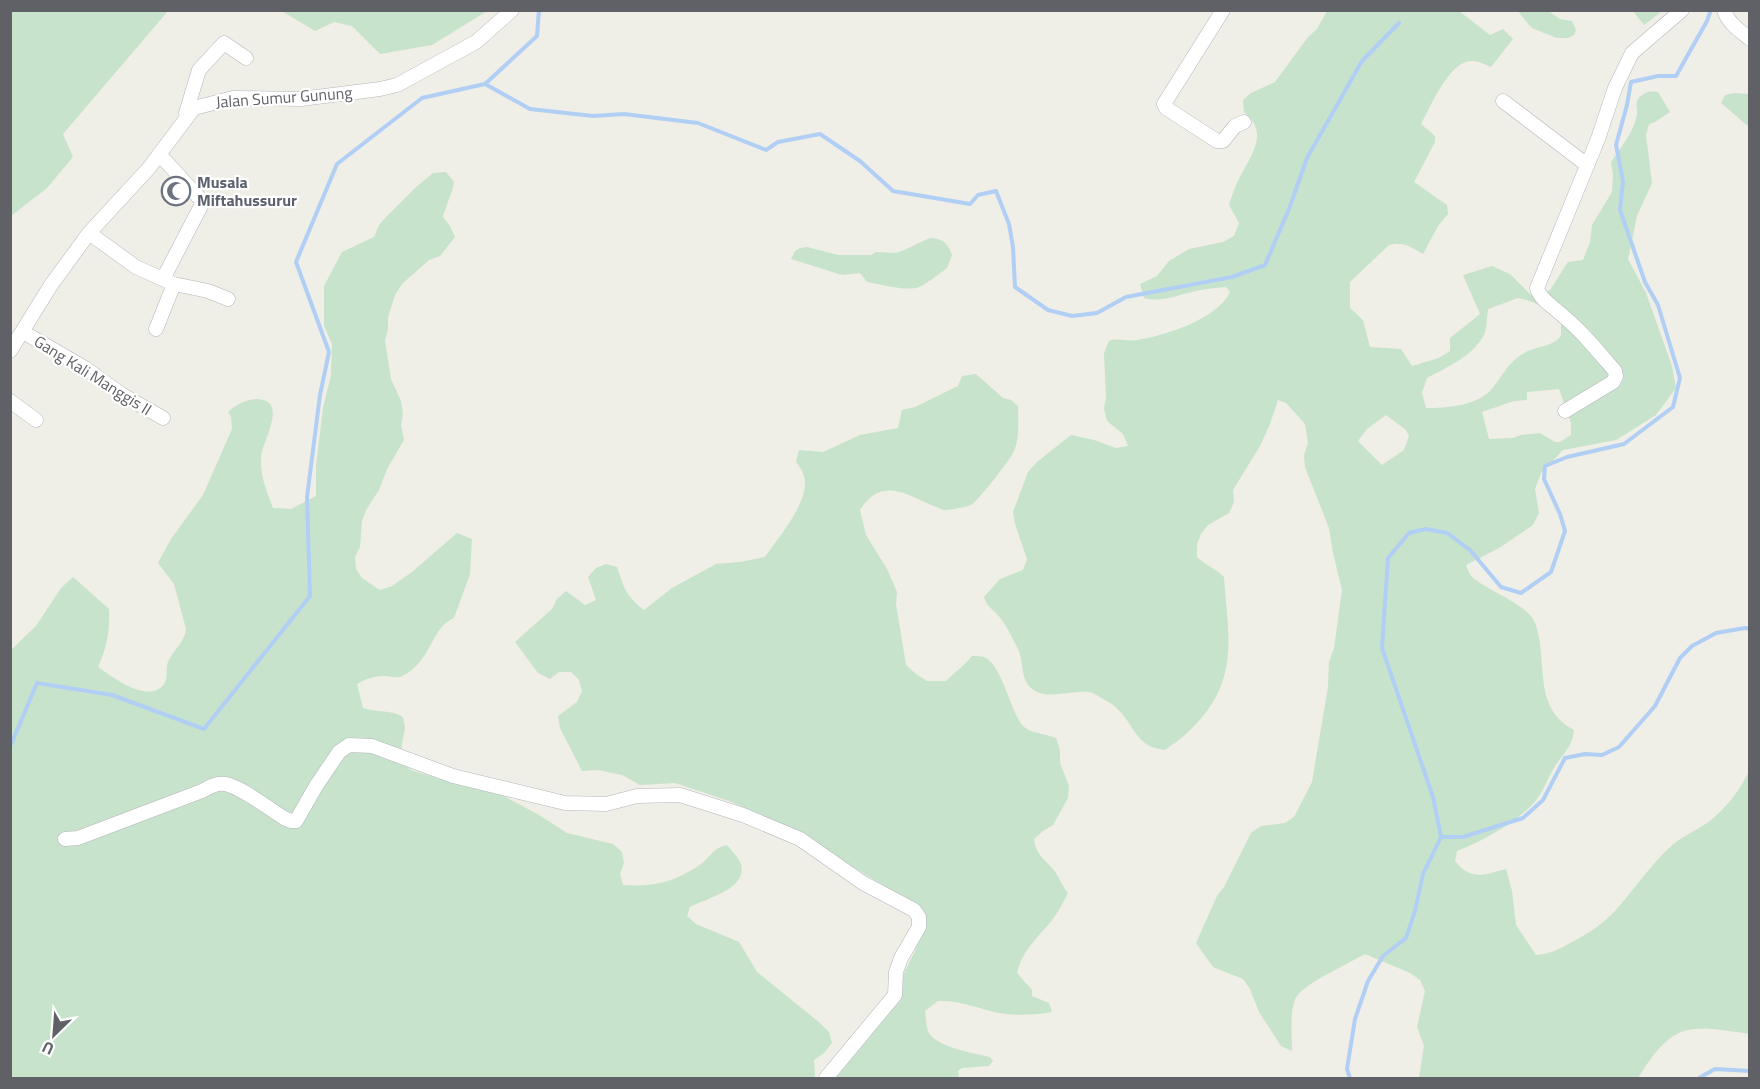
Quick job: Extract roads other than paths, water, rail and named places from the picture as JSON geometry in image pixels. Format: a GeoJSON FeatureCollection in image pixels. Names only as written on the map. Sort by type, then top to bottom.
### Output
{"type":"FeatureCollection","features":[{"type":"Feature","properties":{"kind":"street","name":"Jalan Sumur Gunung"},"geometry":{"type":"LineString","coordinates":[[10,351],[51,285],[89,233],[144,173],[184,118],[197,105],[233,98],[301,99],[397,85],[476,42],[512,10]]}},
{"type":"Feature","properties":{"kind":"street"},"geometry":{"type":"LineString","coordinates":[[1565,411],[1613,382],[1616,376],[1615,371],[1574,324],[1546,302],[1537,290],[1615,88],[1632,53],[1682,10]]}},
{"type":"Feature","properties":{"kind":"street"},"geometry":{"type":"LineString","coordinates":[[1724,12],[1732,24],[1749,39]]}},
{"type":"Feature","properties":{"kind":"street"},"geometry":{"type":"LineString","coordinates":[[1216,13],[1164,104],[1166,108],[1217,141],[1223,141],[1235,126],[1244,122]]}},
{"type":"Feature","properties":{"kind":"street"},"geometry":{"type":"LineString","coordinates":[[184,118],[199,69],[224,43],[246,58]]}},
{"type":"Feature","properties":{"kind":"street"},"geometry":{"type":"LineString","coordinates":[[1503,101],[1587,165]]}},
{"type":"Feature","properties":{"kind":"street"},"geometry":{"type":"LineString","coordinates":[[156,329],[168,281],[204,203],[159,154]]}},
{"type":"Feature","properties":{"kind":"street"},"geometry":{"type":"LineString","coordinates":[[89,233],[129,263],[168,281],[208,291],[228,299]]}},
{"type":"Feature","properties":{"kind":"street","name":"Gang Kali Manggis II"},"geometry":{"type":"LineString","coordinates":[[23,332],[85,368],[120,394],[163,418]]}},
{"type":"Feature","properties":{"kind":"street"},"geometry":{"type":"LineString","coordinates":[[10,401],[36,420]]}},
{"type":"Feature","properties":{"kind":"street"},"geometry":{"type":"LineString","coordinates":[[65,839],[78,838],[202,791],[212,785],[224,784],[236,788],[284,818],[296,821],[339,752],[349,745],[357,744],[372,746],[453,776],[565,803],[606,804],[637,796],[680,795],[743,815],[800,839],[863,883],[914,910],[919,916],[920,927],[896,972],[895,994],[826,1078]]}},
{"type":"Feature","properties":{"kind":"waterway"},"geometry":{"type":"LineString","coordinates":[[10,747],[37,683],[112,695],[204,729],[310,596],[307,497],[320,395],[329,352],[296,262],[337,164],[422,98],[485,84],[537,36],[539,10]]}},
{"type":"Feature","properties":{"kind":"waterway"},"geometry":{"type":"LineString","coordinates":[[1350,1078],[1347,1069],[1355,1019],[1368,981],[1383,956],[1406,938],[1423,874],[1441,837],[1433,797],[1382,648],[1388,558],[1409,533],[1426,529],[1447,533],[1470,550],[1501,587],[1521,593],[1551,572],[1565,531],[1544,479],[1545,466],[1567,457],[1624,444],[1673,407],[1680,378],[1658,305],[1645,282],[1620,210],[1623,181],[1616,145],[1631,82],[1658,76],[1676,76],[1711,10]]}},
{"type":"Feature","properties":{"kind":"waterway"},"geometry":{"type":"LineString","coordinates":[[485,84],[530,109],[593,116],[624,114],[698,123],[766,150],[778,142],[820,134],[860,161],[893,191],[970,204],[978,195],[996,191],[1009,224],[1013,247],[1015,287],[1048,310],[1072,316],[1097,313],[1126,297],[1232,277],[1265,265],[1289,209],[1307,158],[1362,61],[1399,23]]}},
{"type":"Feature","properties":{"kind":"waterway"},"geometry":{"type":"LineString","coordinates":[[1441,837],[1463,837],[1523,818],[1543,800],[1565,758],[1585,754],[1602,755],[1619,747],[1655,706],[1680,658],[1692,646],[1716,633],[1750,629]]}},
{"type":"Feature","properties":{"kind":"waterway"},"geometry":{"type":"LineString","coordinates":[[1699,1078],[1715,1069],[1750,1071]]}},
{"type":"Feature","properties":{"kind":"place","name":"Musala Miftahussurur"},"geometry":{"type":"Point","coordinates":[176,191]}}]}
